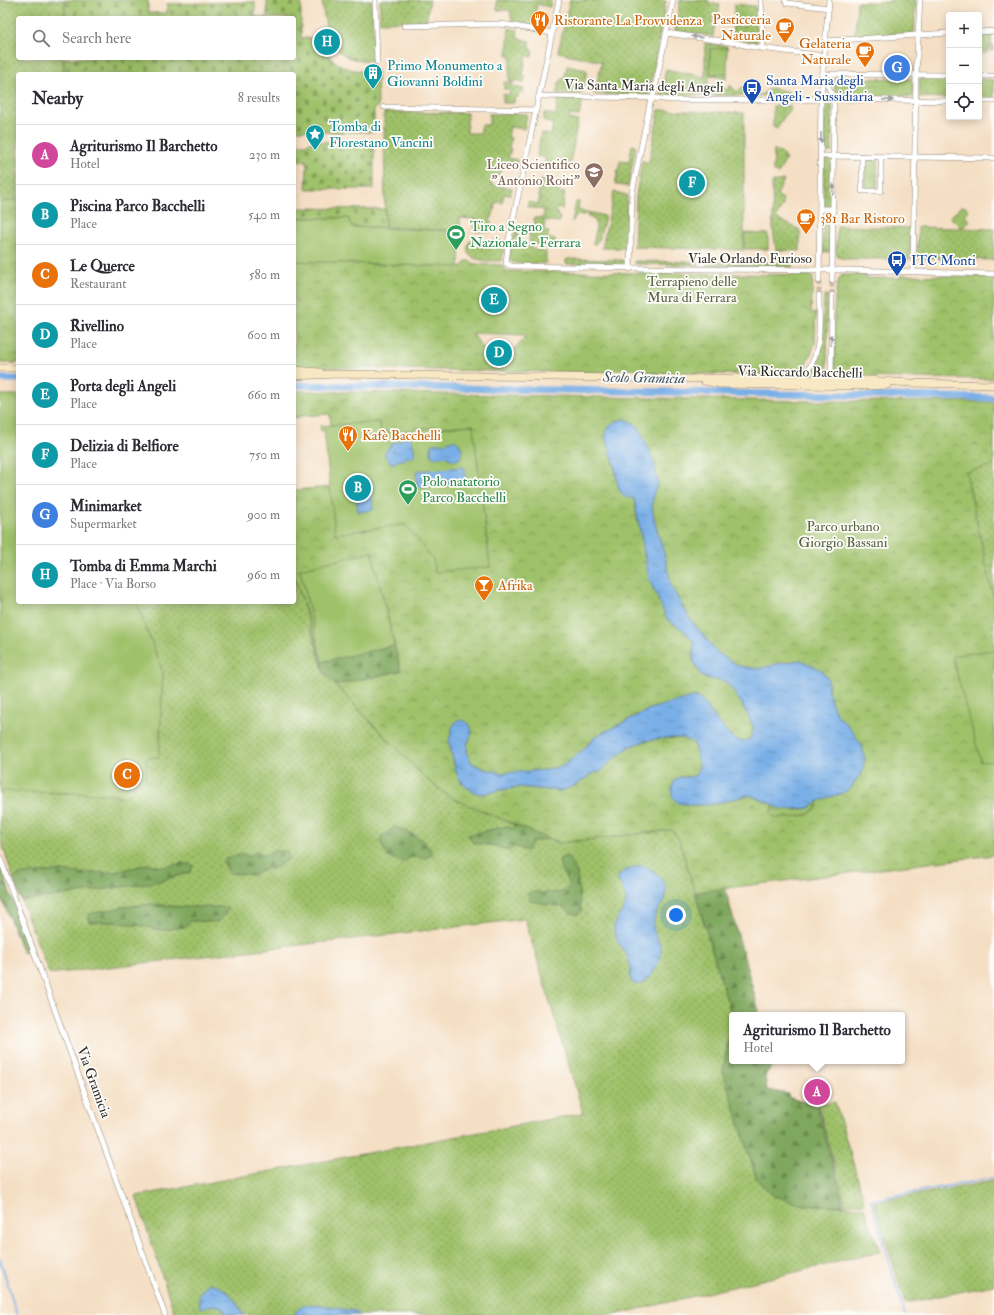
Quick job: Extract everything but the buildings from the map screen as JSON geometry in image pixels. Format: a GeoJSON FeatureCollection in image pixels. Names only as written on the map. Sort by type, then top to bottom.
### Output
{"type":"FeatureCollection","features":[{"type":"Feature","properties":{"kind":"main road"},"geometry":{"type":"LineString","coordinates":[[0,368],[16,368]]}},
{"type":"Feature","properties":{"kind":"main road","name":"Via Riccardo Bacchelli"},"geometry":{"type":"LineString","coordinates":[[296,370],[338,374]]}},
{"type":"Feature","properties":{"kind":"main road","name":"Via Riccardo Bacchelli"},"geometry":{"type":"LineString","coordinates":[[296,376],[338,374],[688,379],[720,378],[800,379],[808,382]]}},
{"type":"Feature","properties":{"kind":"main road","name":"Via Riccardo Bacchelli"},"geometry":{"type":"LineString","coordinates":[[688,379],[720,384],[867,380],[911,383],[994,385]]}},
{"type":"Feature","properties":{"kind":"street"},"geometry":{"type":"LineString","coordinates":[[375,0],[377,62]]}},
{"type":"Feature","properties":{"kind":"street"},"geometry":{"type":"LineString","coordinates":[[384,107],[536,110],[559,0]]}},
{"type":"Feature","properties":{"kind":"street"},"geometry":{"type":"LineString","coordinates":[[630,268],[632,193],[673,0]]}},
{"type":"Feature","properties":{"kind":"street"},"geometry":{"type":"LineString","coordinates":[[761,0],[763,49]]}},
{"type":"Feature","properties":{"kind":"street"},"geometry":{"type":"LineString","coordinates":[[785,0],[787,3],[829,8]]}},
{"type":"Feature","properties":{"kind":"street"},"geometry":{"type":"LineString","coordinates":[[819,281],[821,99],[829,0]]}},
{"type":"Feature","properties":{"kind":"street"},"geometry":{"type":"LineString","coordinates":[[913,272],[915,100],[920,0]]}},
{"type":"Feature","properties":{"kind":"street"},"geometry":{"type":"LineString","coordinates":[[404,26],[499,24],[552,33]]}},
{"type":"Feature","properties":{"kind":"street"},"geometry":{"type":"LineString","coordinates":[[982,32],[994,31]]}},
{"type":"Feature","properties":{"kind":"street"},"geometry":{"type":"LineString","coordinates":[[666,33],[736,43],[763,49],[824,56]]}},
{"type":"Feature","properties":{"kind":"street"},"geometry":{"type":"LineString","coordinates":[[825,41],[946,33]]}},
{"type":"Feature","properties":{"kind":"street"},"geometry":{"type":"LineString","coordinates":[[823,74],[946,75]]}},
{"type":"Feature","properties":{"kind":"street"},"geometry":{"type":"LineString","coordinates":[[823,74],[834,99],[832,281]]}},
{"type":"Feature","properties":{"kind":"street"},"geometry":{"type":"LineString","coordinates":[[982,76],[994,76]]}},
{"type":"Feature","properties":{"kind":"street","name":"Via Santa Maria degli Angeli"},"geometry":{"type":"LineString","coordinates":[[539,96],[653,98],[671,100],[834,99],[946,101]]}},
{"type":"Feature","properties":{"kind":"street"},"geometry":{"type":"LineString","coordinates":[[982,101],[994,101]]}},
{"type":"Feature","properties":{"kind":"street","name":"Viale Orlando Furioso"},"geometry":{"type":"LineString","coordinates":[[536,110],[507,252],[506,263],[511,266],[832,270],[994,274]]}},
{"type":"Feature","properties":{"kind":"street"},"geometry":{"type":"LineString","coordinates":[[821,156],[994,158]]}},
{"type":"Feature","properties":{"kind":"street"},"geometry":{"type":"LineString","coordinates":[[862,156],[862,191],[881,191],[881,156]]}},
{"type":"Feature","properties":{"kind":"street"},"geometry":{"type":"LineString","coordinates":[[820,209],[833,209]]}},
{"type":"Feature","properties":{"kind":"street"},"geometry":{"type":"LineString","coordinates":[[808,382],[819,337],[819,295]]}},
{"type":"Feature","properties":{"kind":"street"},"geometry":{"type":"LineString","coordinates":[[830,382],[832,295]]}},
{"type":"Feature","properties":{"kind":"street"},"geometry":{"type":"LineString","coordinates":[[800,379],[811,365]]}},
{"type":"Feature","properties":{"kind":"street","name":"Via Gramicia"},"geometry":{"type":"LineString","coordinates":[[0,858],[165,1315]]}},
{"type":"Feature","properties":{"kind":"green space"},"geometry":{"type":"Polygon","coordinates":[[[0,0],[65,0],[65,16],[16,16],[16,60],[64,60],[64,72],[16,72],[16,200],[0,202],[0,0]]]}},
{"type":"Feature","properties":{"kind":"green space"},"geometry":{"type":"Polygon","coordinates":[[[65,0],[148,0],[148,13],[167,13],[167,4],[255,2],[255,16],[65,16],[65,0]]]}},
{"type":"Feature","properties":{"kind":"green space"},"geometry":{"type":"Polygon","coordinates":[[[267,0],[301,0],[301,38],[317,38],[322,47],[334,61],[349,69],[377,71],[378,106],[374,109],[374,132],[309,132],[306,130],[296,130],[296,72],[64,72],[64,60],[296,60],[296,16],[267,16],[267,0]]]}},
{"type":"Feature","properties":{"kind":"green space"},"geometry":{"type":"Polygon","coordinates":[[[322,0],[372,0],[374,60],[360,60],[349,57],[340,52],[329,35],[323,12],[322,0]]]}},
{"type":"Feature","properties":{"kind":"green space"},"geometry":{"type":"Polygon","coordinates":[[[380,0],[430,0],[426,21],[380,22],[380,0]]]}},
{"type":"Feature","properties":{"kind":"green space"},"geometry":{"type":"Polygon","coordinates":[[[497,0],[551,0],[550,7],[537,4],[535,16],[546,21],[545,28],[512,22],[510,10],[497,10],[497,0]]]}},
{"type":"Feature","properties":{"kind":"green space"},"geometry":{"type":"Polygon","coordinates":[[[570,0],[666,1],[649,95],[594,94],[602,62],[558,52],[570,0]]]}},
{"type":"Feature","properties":{"kind":"green space"},"geometry":{"type":"Polygon","coordinates":[[[680,0],[709,0],[708,3],[720,5],[718,17],[713,16],[712,23],[715,23],[713,36],[675,31],[680,0]]]}},
{"type":"Feature","properties":{"kind":"green space"},"geometry":{"type":"Polygon","coordinates":[[[890,0],[916,0],[914,33],[855,36],[857,2],[889,2],[890,0]]]}},
{"type":"Feature","properties":{"kind":"green space"},"geometry":{"type":"Polygon","coordinates":[[[735,4],[755,6],[757,42],[731,39],[733,26],[744,27],[745,21],[733,19],[735,4]]]}},
{"type":"Feature","properties":{"kind":"green space"},"geometry":{"type":"Polygon","coordinates":[[[509,28],[518,30],[517,38],[530,41],[529,47],[531,48],[531,51],[533,51],[532,57],[526,56],[523,75],[525,76],[524,82],[514,80],[514,83],[512,83],[512,86],[524,89],[523,93],[519,92],[518,97],[515,97],[514,103],[503,103],[503,94],[509,95],[510,90],[504,89],[504,82],[511,83],[512,81],[509,81],[511,55],[507,55],[509,28]]]}},
{"type":"Feature","properties":{"kind":"green space"},"geometry":{"type":"Polygon","coordinates":[[[992,34],[991,45],[993,45],[993,51],[990,51],[990,47],[988,47],[987,53],[982,53],[982,35],[992,34]]]}},
{"type":"Feature","properties":{"kind":"green space"},"geometry":{"type":"Polygon","coordinates":[[[705,43],[727,46],[727,49],[710,49],[710,74],[727,74],[727,79],[709,75],[708,85],[729,90],[730,85],[737,92],[742,87],[750,95],[760,95],[771,88],[789,92],[789,96],[661,95],[666,69],[705,77],[705,43]]]}},
{"type":"Feature","properties":{"kind":"green space"},"geometry":{"type":"Polygon","coordinates":[[[727,48],[727,74],[710,74],[710,49],[727,48]]]}},
{"type":"Feature","properties":{"kind":"green space"},"geometry":{"type":"Polygon","coordinates":[[[567,66],[587,70],[582,94],[557,94],[559,82],[561,82],[562,78],[565,76],[567,66]]]}},
{"type":"Feature","properties":{"kind":"green space"},"geometry":{"type":"Polygon","coordinates":[[[835,78],[913,79],[913,97],[835,96],[835,78]]]}},
{"type":"Feature","properties":{"kind":"green space"},"geometry":{"type":"Polygon","coordinates":[[[919,79],[946,79],[946,98],[919,97],[919,79]]]}},
{"type":"Feature","properties":{"kind":"green space"},"geometry":{"type":"Polygon","coordinates":[[[982,79],[994,80],[994,98],[982,98],[982,79]]]}},
{"type":"Feature","properties":{"kind":"green space"},"geometry":{"type":"Polygon","coordinates":[[[558,99],[583,99],[579,116],[570,115],[569,119],[578,121],[569,169],[545,164],[546,158],[537,156],[541,133],[551,135],[553,124],[544,121],[544,113],[556,115],[558,99]]]}},
{"type":"Feature","properties":{"kind":"green space"},"geometry":{"type":"Polygon","coordinates":[[[824,102],[832,102],[832,152],[824,152],[824,102]]]}},
{"type":"Feature","properties":{"kind":"green space"},"geometry":{"type":"Polygon","coordinates":[[[773,106],[791,106],[789,112],[785,115],[777,129],[773,127],[773,106]]]}},
{"type":"Feature","properties":{"kind":"green space"},"geometry":{"type":"Polygon","coordinates":[[[659,110],[744,113],[744,250],[634,247],[636,196],[642,161],[649,162],[659,110]]]}},
{"type":"Feature","properties":{"kind":"green space"},"geometry":{"type":"Polygon","coordinates":[[[384,112],[467,113],[467,133],[481,133],[481,125],[489,125],[489,114],[527,114],[524,129],[510,127],[508,137],[511,138],[509,148],[511,149],[508,158],[517,160],[517,163],[507,162],[506,167],[503,166],[502,170],[500,170],[499,176],[492,175],[491,185],[512,188],[510,195],[504,194],[502,203],[496,202],[490,221],[490,232],[474,231],[474,219],[460,218],[460,231],[385,227],[384,112]]]}},
{"type":"Feature","properties":{"kind":"green space"},"geometry":{"type":"Polygon","coordinates":[[[310,142],[374,142],[374,189],[306,189],[307,161],[296,161],[296,144],[307,144],[310,142]]]}},
{"type":"Feature","properties":{"kind":"green space"},"geometry":{"type":"Polygon","coordinates":[[[632,145],[636,146],[628,187],[615,184],[620,161],[629,162],[632,145]]]}},
{"type":"Feature","properties":{"kind":"green space"},"geometry":{"type":"Polygon","coordinates":[[[774,149],[784,155],[783,157],[786,159],[778,174],[773,171],[774,149]]]}},
{"type":"Feature","properties":{"kind":"green space"},"geometry":{"type":"Polygon","coordinates":[[[824,159],[831,159],[831,206],[823,206],[824,159]]]}},
{"type":"Feature","properties":{"kind":"green space"},"geometry":{"type":"Polygon","coordinates":[[[865,160],[878,160],[877,188],[864,188],[865,160]]]}},
{"type":"Feature","properties":{"kind":"green space"},"geometry":{"type":"Polygon","coordinates":[[[541,180],[559,184],[558,192],[565,193],[562,209],[557,208],[557,216],[560,217],[559,222],[543,220],[545,223],[544,231],[549,232],[547,238],[556,240],[554,247],[544,247],[529,241],[530,234],[522,233],[523,228],[534,230],[534,218],[543,218],[544,210],[527,207],[528,202],[538,204],[541,180]]]}},
{"type":"Feature","properties":{"kind":"green space"},"geometry":{"type":"Polygon","coordinates":[[[784,180],[777,195],[783,199],[782,201],[784,203],[776,218],[800,230],[800,251],[776,250],[773,230],[772,182],[784,180]]]}},
{"type":"Feature","properties":{"kind":"green space"},"geometry":{"type":"Polygon","coordinates":[[[614,192],[627,195],[626,248],[602,248],[614,192]]]}},
{"type":"Feature","properties":{"kind":"green space"},"geometry":{"type":"Polygon","coordinates":[[[16,200],[16,363],[0,363],[0,202],[16,200]]]}},
{"type":"Feature","properties":{"kind":"green space"},"geometry":{"type":"Polygon","coordinates":[[[576,202],[579,202],[578,210],[605,216],[599,240],[595,244],[593,244],[596,223],[591,217],[587,216],[588,214],[585,213],[584,215],[576,216],[572,222],[576,202]]]}},
{"type":"Feature","properties":{"kind":"green space"},"geometry":{"type":"Polygon","coordinates":[[[962,206],[969,210],[964,214],[970,221],[963,227],[960,227],[950,217],[962,206]]]}},
{"type":"Feature","properties":{"kind":"green space"},"geometry":{"type":"Polygon","coordinates":[[[296,208],[385,209],[385,227],[351,227],[348,218],[296,218],[296,208]]]}},
{"type":"Feature","properties":{"kind":"green space"},"geometry":{"type":"Polygon","coordinates":[[[823,215],[830,215],[830,252],[823,252],[823,215]]]}},
{"type":"Feature","properties":{"kind":"green space"},"geometry":{"type":"Polygon","coordinates":[[[296,218],[348,218],[352,227],[456,231],[455,237],[460,237],[459,267],[296,261],[296,218]]]}},
{"type":"Feature","properties":{"kind":"green space"},"geometry":{"type":"Polygon","coordinates":[[[837,226],[910,228],[910,259],[845,259],[838,257],[836,252],[837,226]]]}},
{"type":"Feature","properties":{"kind":"green space"},"geometry":{"type":"Polygon","coordinates":[[[918,227],[994,229],[994,260],[917,258],[918,227]]]}},
{"type":"Feature","properties":{"kind":"green space"},"geometry":{"type":"Polygon","coordinates":[[[515,231],[518,231],[517,238],[519,241],[526,246],[546,252],[546,263],[520,263],[513,262],[509,258],[515,231]]]}},
{"type":"Feature","properties":{"kind":"green space"},"geometry":{"type":"Polygon","coordinates":[[[745,233],[768,234],[768,249],[744,249],[745,233]]]}},
{"type":"Feature","properties":{"kind":"green space"},"geometry":{"type":"Polygon","coordinates":[[[470,241],[501,241],[504,243],[502,260],[488,261],[471,257],[468,253],[470,241]]]}},
{"type":"Feature","properties":{"kind":"green space"},"geometry":{"type":"Polygon","coordinates":[[[567,259],[621,260],[625,261],[625,263],[567,264],[565,261],[567,259]]]}},
{"type":"Feature","properties":{"kind":"green space","name":"Terrapieno delle Mura di Ferrara"},"geometry":{"type":"Polygon","coordinates":[[[296,261],[462,267],[466,261],[469,261],[475,264],[502,265],[506,271],[810,275],[813,278],[811,313],[816,313],[815,344],[804,369],[797,373],[788,375],[296,367],[296,261]],[[472,333],[497,368],[526,335],[472,333]]]}},
{"type":"Feature","properties":{"kind":"green space"},"geometry":{"type":"Polygon","coordinates":[[[635,261],[699,262],[699,265],[636,264],[634,263],[635,261]]]}},
{"type":"Feature","properties":{"kind":"green space"},"geometry":{"type":"Polygon","coordinates":[[[707,262],[793,263],[793,267],[707,265],[707,262]]]}},
{"type":"Feature","properties":{"kind":"green space"},"geometry":{"type":"Polygon","coordinates":[[[842,275],[866,275],[866,278],[901,278],[901,275],[994,277],[994,379],[845,377],[839,375],[835,371],[834,366],[834,318],[836,291],[838,281],[842,275]]]}},
{"type":"Feature","properties":{"kind":"green space"},"geometry":{"type":"Polygon","coordinates":[[[824,295],[828,295],[827,372],[824,376],[812,376],[811,373],[822,345],[824,295]]]}},
{"type":"Feature","properties":{"kind":"green space","name":"Parco urbano Giorgio Bassani"},"geometry":{"type":"Polygon","coordinates":[[[296,391],[802,401],[994,402],[994,465],[966,472],[994,597],[994,855],[695,892],[679,839],[672,830],[559,843],[452,798],[426,779],[336,685],[401,671],[372,552],[300,569],[322,662],[296,580],[296,490],[331,487],[335,534],[405,524],[433,559],[490,567],[473,425],[381,432],[379,422],[331,425],[330,414],[296,418],[296,391]],[[605,437],[614,462],[618,486],[634,498],[638,523],[667,619],[686,632],[694,643],[693,659],[701,675],[709,679],[724,681],[728,684],[742,704],[754,728],[750,739],[741,741],[730,735],[698,697],[692,697],[650,709],[596,736],[583,750],[563,766],[546,770],[502,773],[484,769],[472,763],[467,754],[467,745],[472,732],[449,742],[456,772],[462,783],[472,791],[481,794],[518,787],[561,791],[593,773],[600,772],[615,757],[629,747],[644,741],[665,738],[684,738],[694,743],[699,765],[697,775],[680,777],[708,805],[749,795],[774,805],[770,814],[776,818],[789,818],[807,815],[816,809],[819,801],[841,794],[849,789],[861,774],[850,728],[836,713],[828,690],[829,684],[781,663],[758,669],[739,666],[718,653],[690,619],[672,588],[654,519],[652,506],[653,495],[658,483],[605,437]]]}},
{"type":"Feature","properties":{"kind":"green space"},"geometry":{"type":"Polygon","coordinates":[[[0,395],[16,395],[16,604],[137,604],[163,673],[159,757],[146,758],[146,778],[126,797],[105,794],[0,791],[0,395]]]}},
{"type":"Feature","properties":{"kind":"green space","name":"Polo natatorio Parco Bacchelli"},"geometry":{"type":"Polygon","coordinates":[[[379,422],[381,432],[473,425],[490,567],[435,572],[433,559],[405,524],[335,534],[324,430],[321,431],[320,426],[379,422]]]}},
{"type":"Feature","properties":{"kind":"green space"},"geometry":{"type":"Polygon","coordinates":[[[994,465],[994,597],[993,597],[966,472],[994,465]]]}},
{"type":"Feature","properties":{"kind":"green space"},"geometry":{"type":"Polygon","coordinates":[[[372,552],[394,645],[322,662],[300,569],[372,552]]]}},
{"type":"Feature","properties":{"kind":"green space"},"geometry":{"type":"Polygon","coordinates":[[[296,581],[324,673],[426,779],[452,798],[559,843],[672,830],[679,839],[731,1012],[729,1012],[729,1035],[723,1072],[831,1205],[864,1207],[880,1252],[614,1315],[175,1315],[136,1196],[583,1113],[525,919],[49,974],[13,878],[0,837],[0,791],[105,794],[126,797],[146,778],[146,757],[159,757],[163,673],[137,604],[296,604],[296,581]]]}},
{"type":"Feature","properties":{"kind":"green space"},"geometry":{"type":"Polygon","coordinates":[[[394,645],[401,671],[336,685],[324,672],[322,662],[394,645]]]}},
{"type":"Feature","properties":{"kind":"green space"},"geometry":{"type":"Polygon","coordinates":[[[994,650],[994,761],[981,762],[952,656],[994,650]]]}},
{"type":"Feature","properties":{"kind":"green space"},"geometry":{"type":"Polygon","coordinates":[[[819,801],[816,809],[807,815],[789,818],[776,818],[770,814],[774,805],[790,810],[799,810],[812,806],[819,801]]]}},
{"type":"Feature","properties":{"kind":"green space"},"geometry":{"type":"Polygon","coordinates":[[[498,817],[559,843],[549,839],[533,841],[527,851],[514,846],[509,851],[496,846],[473,843],[468,835],[508,826],[513,829],[516,826],[498,817]]]}},
{"type":"Feature","properties":{"kind":"green space"},"geometry":{"type":"Polygon","coordinates":[[[394,827],[416,836],[426,844],[433,855],[424,858],[411,857],[403,862],[388,857],[381,843],[381,837],[394,827]]]}},
{"type":"Feature","properties":{"kind":"green space"},"geometry":{"type":"Polygon","coordinates":[[[273,851],[287,851],[289,859],[275,868],[264,869],[253,875],[229,873],[223,861],[240,853],[249,856],[256,852],[266,855],[273,851]]]}},
{"type":"Feature","properties":{"kind":"green space"},"geometry":{"type":"Polygon","coordinates":[[[567,856],[577,872],[581,912],[578,915],[563,907],[530,901],[528,893],[556,893],[566,890],[570,886],[561,869],[559,859],[567,856]]]}},
{"type":"Feature","properties":{"kind":"green space"},"geometry":{"type":"Polygon","coordinates":[[[182,863],[193,865],[191,872],[157,882],[22,901],[13,878],[23,874],[60,871],[80,873],[116,872],[148,864],[163,867],[182,863]]]}},
{"type":"Feature","properties":{"kind":"green space"},"geometry":{"type":"Polygon","coordinates":[[[0,865],[31,951],[23,953],[2,899],[0,899],[0,865]]]}},
{"type":"Feature","properties":{"kind":"green space"},"geometry":{"type":"Polygon","coordinates":[[[725,888],[759,1012],[731,1012],[695,892],[725,888]]]}},
{"type":"Feature","properties":{"kind":"green space"},"geometry":{"type":"Polygon","coordinates":[[[155,904],[182,907],[223,907],[228,909],[219,922],[190,921],[185,927],[160,930],[144,926],[113,922],[89,922],[89,914],[128,906],[155,904]]]}},
{"type":"Feature","properties":{"kind":"green space"},"geometry":{"type":"Polygon","coordinates":[[[729,1035],[729,1064],[772,1064],[765,1076],[767,1090],[789,1094],[790,1098],[817,1106],[844,1206],[803,1205],[774,1196],[757,1180],[723,1072],[729,1035]]]}},
{"type":"Feature","properties":{"kind":"green space"},"geometry":{"type":"Polygon","coordinates":[[[835,1102],[865,1203],[845,1204],[818,1105],[835,1102]]]}},
{"type":"Feature","properties":{"kind":"green space"},"geometry":{"type":"Polygon","coordinates":[[[994,1181],[994,1285],[905,1303],[874,1202],[994,1181]]]}},
{"type":"Feature","properties":{"kind":"water"},"geometry":{"type":"Polygon","coordinates":[[[623,419],[638,426],[654,461],[658,483],[653,495],[652,506],[654,519],[672,588],[690,619],[718,653],[739,666],[758,669],[801,660],[821,670],[828,679],[828,690],[836,713],[850,728],[862,746],[865,759],[861,774],[849,789],[841,794],[819,801],[809,808],[797,809],[781,809],[768,802],[749,795],[708,805],[678,803],[672,796],[674,781],[680,777],[697,775],[699,765],[694,743],[684,738],[665,738],[644,741],[629,747],[600,772],[593,773],[576,785],[561,791],[518,787],[480,794],[472,791],[462,783],[456,772],[449,742],[452,728],[457,720],[465,721],[470,725],[472,732],[467,745],[467,754],[472,763],[484,769],[502,773],[546,770],[563,766],[583,750],[596,736],[650,709],[692,697],[698,697],[702,701],[730,735],[741,741],[750,739],[754,728],[742,704],[728,684],[724,681],[704,678],[701,675],[693,659],[694,643],[686,632],[667,619],[649,579],[634,498],[627,498],[621,493],[618,486],[614,462],[605,437],[608,427],[623,419]]]}},
{"type":"Feature","properties":{"kind":"water"},"geometry":{"type":"Polygon","coordinates":[[[408,437],[412,440],[415,453],[413,457],[407,457],[404,460],[391,463],[385,456],[385,452],[394,442],[398,442],[403,438],[408,437]]]}},
{"type":"Feature","properties":{"kind":"water"},"geometry":{"type":"Polygon","coordinates":[[[454,440],[461,446],[462,449],[458,460],[453,460],[445,456],[435,458],[431,455],[431,448],[433,444],[445,444],[454,440]]]}},
{"type":"Feature","properties":{"kind":"water"},"geometry":{"type":"Polygon","coordinates":[[[464,467],[466,483],[417,487],[416,471],[464,467]]]}},
{"type":"Feature","properties":{"kind":"water"},"geometry":{"type":"Polygon","coordinates":[[[371,481],[373,510],[358,512],[355,482],[371,481]]]}},
{"type":"Feature","properties":{"kind":"water"},"geometry":{"type":"Polygon","coordinates":[[[642,865],[652,870],[661,878],[666,888],[666,894],[653,925],[661,949],[660,958],[656,968],[646,981],[641,984],[634,984],[630,979],[631,968],[629,960],[615,935],[614,930],[615,922],[624,908],[626,900],[625,894],[617,877],[626,870],[642,865]]]}},
{"type":"Feature","properties":{"kind":"water"},"geometry":{"type":"Polygon","coordinates":[[[210,1283],[222,1288],[230,1295],[244,1315],[226,1315],[222,1307],[213,1305],[200,1308],[200,1294],[210,1283]]]}},
{"type":"Feature","properties":{"kind":"water"},"geometry":{"type":"Polygon","coordinates":[[[317,1304],[356,1311],[359,1315],[294,1315],[301,1307],[317,1304]]]}},
{"type":"Feature","properties":{"kind":"waterway","name":"Scolo Gramicia"},"geometry":{"type":"LineString","coordinates":[[0,379],[16,379]]}},
{"type":"Feature","properties":{"kind":"waterway","name":"Scolo Gramicia"},"geometry":{"type":"LineString","coordinates":[[296,385],[994,398]]}},
{"type":"Feature","properties":{"kind":"waterway"},"geometry":{"type":"LineString","coordinates":[[905,1315],[871,1200],[994,1178]]}},
{"type":"Feature","properties":{"kind":"waterway"},"geometry":{"type":"LineString","coordinates":[[0,1259],[17,1315]]}},
{"type":"Feature","properties":{"kind":"tunnel"},"geometry":{"type":"LineString","coordinates":[[819,281],[819,295]]}},
{"type":"Feature","properties":{"kind":"tunnel"},"geometry":{"type":"LineString","coordinates":[[832,281],[832,295]]}},
{"type":"Feature","properties":{"kind":"place","name":"Ristorante La Provvidenza"},"geometry":{"type":"Point","coordinates":[540,37]}},
{"type":"Feature","properties":{"kind":"place","name":"Tomba di Emma Marchi"},"geometry":{"type":"Point","coordinates":[327,42]}},
{"type":"Feature","properties":{"kind":"place","name":"Pasticceria Naturale"},"geometry":{"type":"Point","coordinates":[785,44]}},
{"type":"Feature","properties":{"kind":"place","name":"Gelateria Naturale"},"geometry":{"type":"Point","coordinates":[865,68]}},
{"type":"Feature","properties":{"kind":"place","name":"Minimarket"},"geometry":{"type":"Point","coordinates":[897,68]}},
{"type":"Feature","properties":{"kind":"place","name":"Primo Monumento a Giovanni Boldini"},"geometry":{"type":"Point","coordinates":[373,90]}},
{"type":"Feature","properties":{"kind":"place","name":"Santa Maria degli Angeli - Sussidiaria"},"geometry":{"type":"Point","coordinates":[752,105]}},
{"type":"Feature","properties":{"kind":"place","name":"Tomba di Florestano Vancini"},"geometry":{"type":"Point","coordinates":[315,151]}},
{"type":"Feature","properties":{"kind":"place","name":"Delizia di Belfiore"},"geometry":{"type":"Point","coordinates":[692,183]}},
{"type":"Feature","properties":{"kind":"place","name":"Liceo Scientifico \"Antonio Roiti\""},"geometry":{"type":"Point","coordinates":[594,189]}},
{"type":"Feature","properties":{"kind":"place","name":"381 Bar Ristoro"},"geometry":{"type":"Point","coordinates":[806,235]}},
{"type":"Feature","properties":{"kind":"place","name":"Tiro a Segno Nazionale - Ferrara"},"geometry":{"type":"Point","coordinates":[456,251]}},
{"type":"Feature","properties":{"kind":"place","name":"ITC Monti"},"geometry":{"type":"Point","coordinates":[897,277]}},
{"type":"Feature","properties":{"kind":"place","name":"Porta degli Angeli"},"geometry":{"type":"Point","coordinates":[494,300]}},
{"type":"Feature","properties":{"kind":"place","name":"Rivellino"},"geometry":{"type":"Point","coordinates":[499,353]}},
{"type":"Feature","properties":{"kind":"place","name":"Kafè Bacchelli"},"geometry":{"type":"Point","coordinates":[348,452]}},
{"type":"Feature","properties":{"kind":"place","name":"Piscina Parco Bacchelli"},"geometry":{"type":"Point","coordinates":[358,488]}},
{"type":"Feature","properties":{"kind":"place","name":"Polo natatorio Parco Bacchelli"},"geometry":{"type":"Point","coordinates":[408,506]}},
{"type":"Feature","properties":{"kind":"place","name":"Afrika"},"geometry":{"type":"Point","coordinates":[484,602]}},
{"type":"Feature","properties":{"kind":"place","name":"Le Querce"},"geometry":{"type":"Point","coordinates":[127,775]}},
{"type":"Feature","properties":{"kind":"place","name":"Agriturismo Il Barchetto"},"geometry":{"type":"Point","coordinates":[817,1092]}}]}
